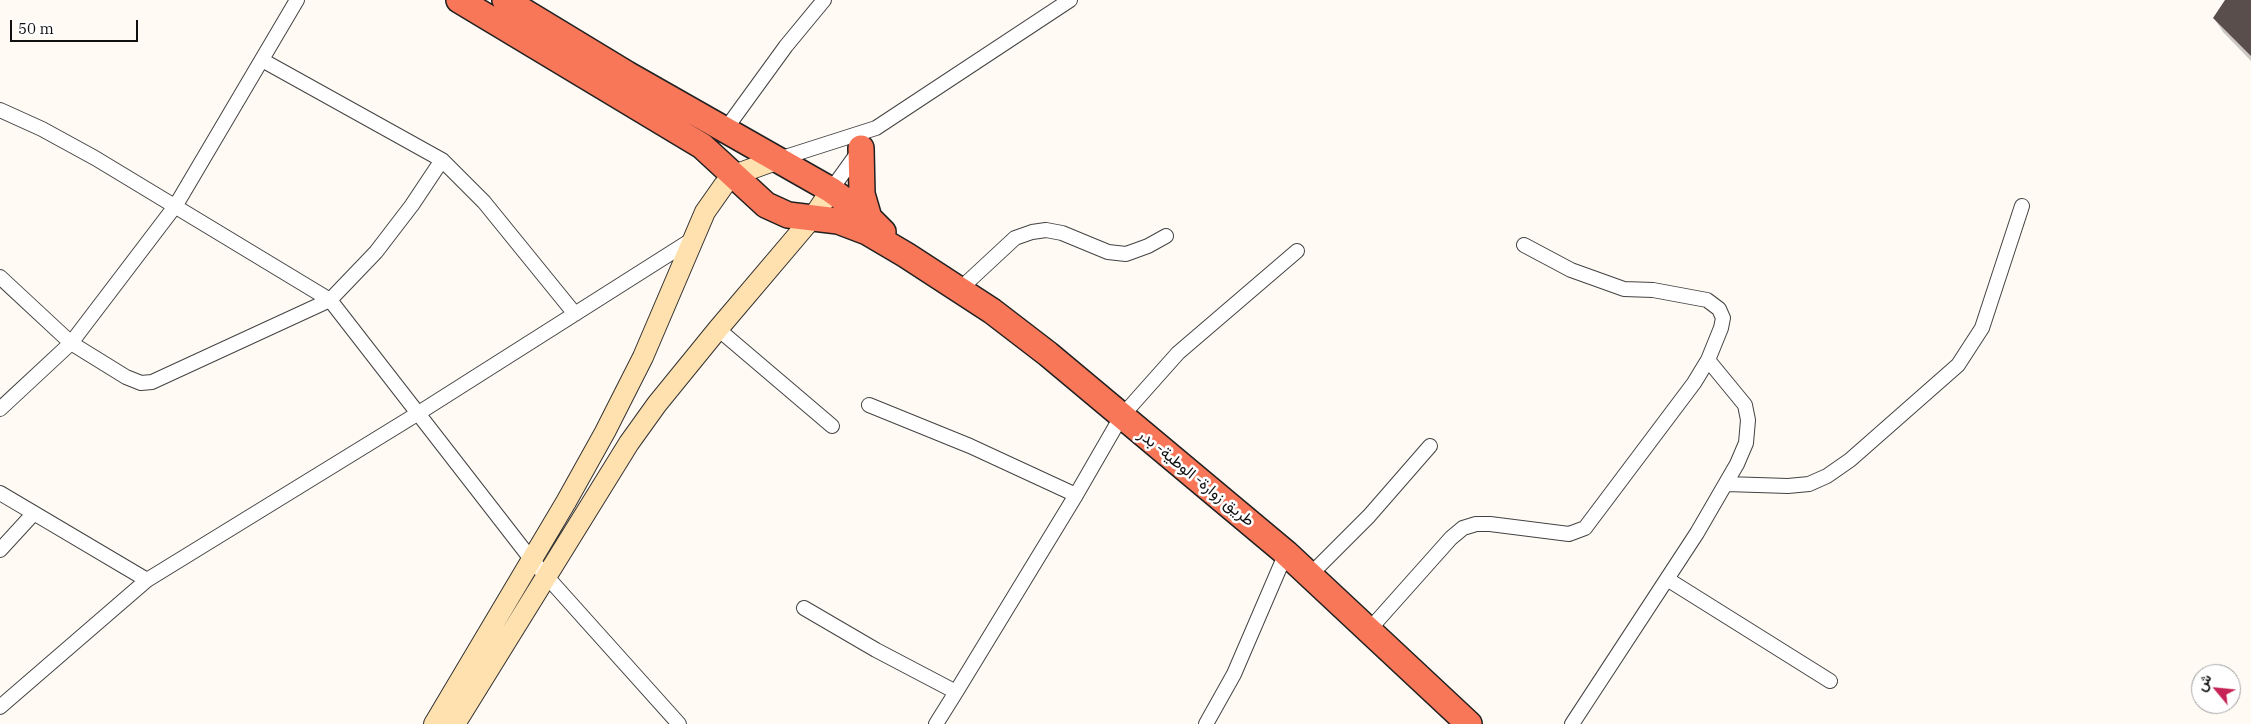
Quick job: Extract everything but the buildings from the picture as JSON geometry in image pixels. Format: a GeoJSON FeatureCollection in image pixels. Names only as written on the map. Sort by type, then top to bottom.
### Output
{"type":"FeatureCollection","features":[{"type":"Feature","properties":{"kind":"highway"},"geometry":{"type":"LineString","coordinates":[[459,0],[662,121],[710,152],[766,206],[788,215],[814,217],[847,224],[867,232],[906,255]]}},
{"type":"Feature","properties":{"kind":"highway"},"geometry":{"type":"LineString","coordinates":[[506,0],[627,74],[831,190],[869,218],[906,255]]}},
{"type":"Feature","properties":{"kind":"highway"},"geometry":{"type":"LineString","coordinates":[[861,148],[862,194],[869,218]]}},
{"type":"Feature","properties":{"kind":"highway","name":"طريق زوارة- الوطية- بدر"},"geometry":{"type":"LineString","coordinates":[[906,255],[1013,326],[1286,553],[1468,724]]}},
{"type":"Feature","properties":{"kind":"street"},"geometry":{"type":"LineString","coordinates":[[0,409],[71,344],[176,205],[297,0]]}},
{"type":"Feature","properties":{"kind":"street"},"geometry":{"type":"LineString","coordinates":[[725,130],[786,46],[824,0]]}},
{"type":"Feature","properties":{"kind":"street"},"geometry":{"type":"LineString","coordinates":[[434,724],[588,464],[634,374],[693,239],[715,198],[734,175],[876,128],[1070,0]]}},
{"type":"Feature","properties":{"kind":"street"},"geometry":{"type":"LineString","coordinates":[[262,60],[442,160],[484,202],[575,314]]}},
{"type":"Feature","properties":{"kind":"street"},"geometry":{"type":"LineString","coordinates":[[0,110],[57,137],[176,205],[330,300],[531,559],[679,724]]}},
{"type":"Feature","properties":{"kind":"street"},"geometry":{"type":"LineString","coordinates":[[455,724],[630,442],[657,404],[718,329],[814,217],[876,128]]}},
{"type":"Feature","properties":{"kind":"street"},"geometry":{"type":"LineString","coordinates":[[0,277],[71,344],[126,377],[141,383],[152,382],[330,300],[376,252],[412,205],[442,160]]}},
{"type":"Feature","properties":{"kind":"street"},"geometry":{"type":"LineString","coordinates":[[1726,484],[1788,486],[1809,484],[1827,476],[1850,460],[1958,365],[1982,328],[2022,206]]}},
{"type":"Feature","properties":{"kind":"street"},"geometry":{"type":"LineString","coordinates":[[959,290],[1015,238],[1032,232],[1046,230],[1062,233],[1108,252],[1126,254],[1148,246],[1166,236]]}},
{"type":"Feature","properties":{"kind":"street"},"geometry":{"type":"LineString","coordinates":[[0,707],[148,580],[417,414],[693,239]]}},
{"type":"Feature","properties":{"kind":"street"},"geometry":{"type":"LineString","coordinates":[[1369,630],[1463,528],[1476,524],[1490,524],[1569,534],[1585,528],[1670,416],[1708,360],[1723,318],[1714,304],[1696,296],[1653,290],[1624,289],[1571,270],[1524,244]]}},
{"type":"Feature","properties":{"kind":"street"},"geometry":{"type":"LineString","coordinates":[[936,724],[1121,417],[1178,353],[1298,251]]}},
{"type":"Feature","properties":{"kind":"street"},"geometry":{"type":"LineString","coordinates":[[718,329],[832,426]]}},
{"type":"Feature","properties":{"kind":"street"},"geometry":{"type":"LineString","coordinates":[[1572,724],[1667,579],[1726,484],[1746,443],[1748,420],[1745,406],[1708,360]]}},
{"type":"Feature","properties":{"kind":"street"},"geometry":{"type":"LineString","coordinates":[[869,405],[970,446],[1076,494]]}},
{"type":"Feature","properties":{"kind":"street"},"geometry":{"type":"LineString","coordinates":[[1310,575],[1369,516],[1430,446]]}},
{"type":"Feature","properties":{"kind":"street"},"geometry":{"type":"LineString","coordinates":[[0,493],[148,580]]}},
{"type":"Feature","properties":{"kind":"street"},"geometry":{"type":"LineString","coordinates":[[0,550],[34,513]]}},
{"type":"Feature","properties":{"kind":"street"},"geometry":{"type":"LineString","coordinates":[[1206,724],[1234,674],[1286,553]]}},
{"type":"Feature","properties":{"kind":"street"},"geometry":{"type":"LineString","coordinates":[[1667,579],[1830,680]]}},
{"type":"Feature","properties":{"kind":"street"},"geometry":{"type":"LineString","coordinates":[[804,608],[876,650],[956,692]]}}]}
